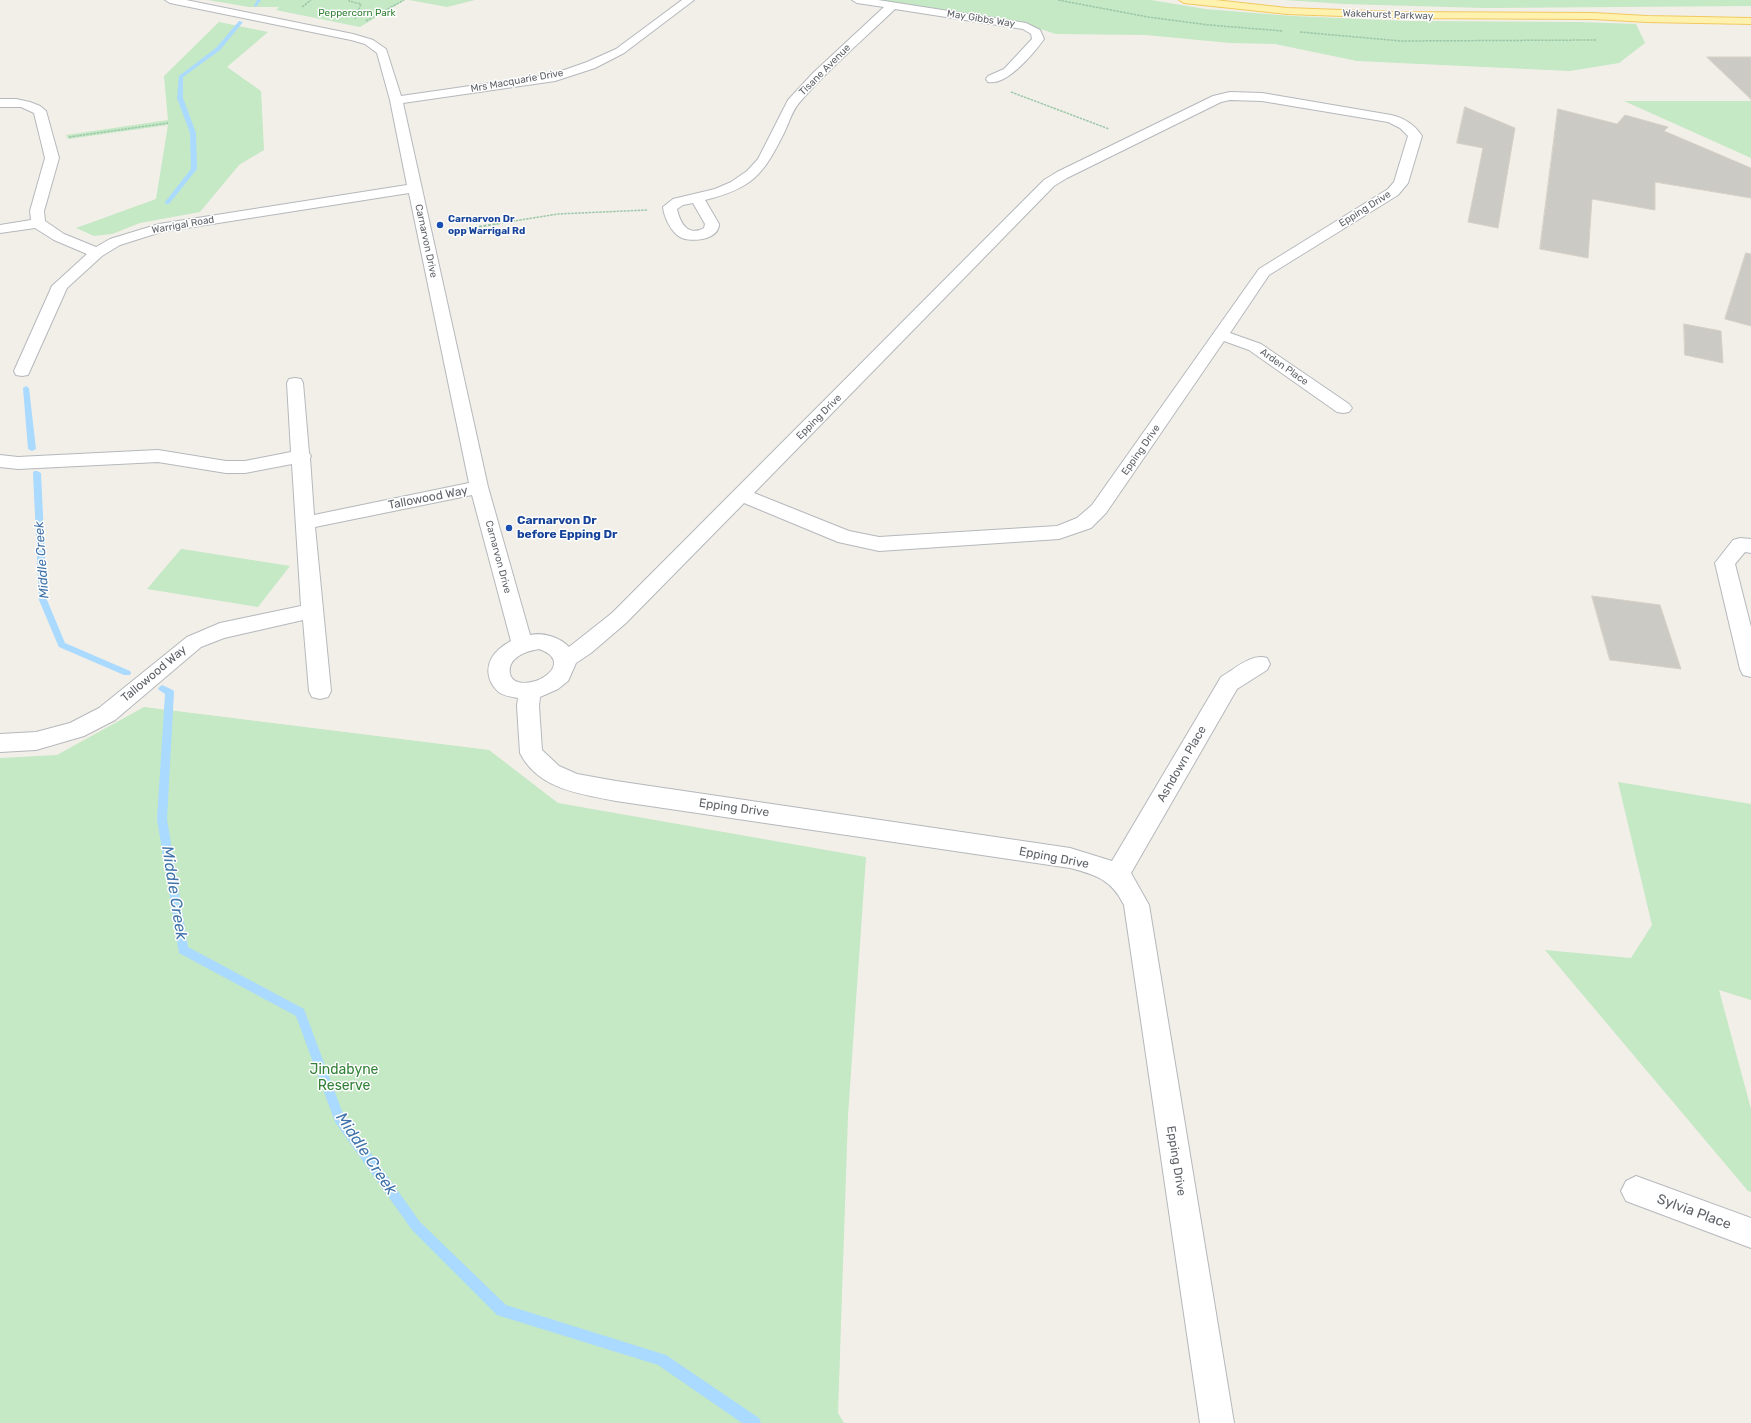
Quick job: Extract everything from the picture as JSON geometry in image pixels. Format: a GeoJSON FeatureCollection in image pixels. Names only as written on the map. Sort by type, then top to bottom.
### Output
{"type":"FeatureCollection","features":[{"type":"Feature","properties":{"kind":"main road","name":"Wakehurst Parkway"},"geometry":{"type":"LineString","coordinates":[[1184,0],[1287,11],[1397,16],[1593,16],[1647,19],[1751,21]]}},
{"type":"Feature","properties":{"kind":"main road","name":"Wakehurst Parkway"},"geometry":{"type":"LineString","coordinates":[[1593,16],[1640,12],[1751,13]]}},
{"type":"Feature","properties":{"kind":"street","name":"Carnarvon Drive"},"geometry":{"type":"LineString","coordinates":[[170,0],[325,31],[369,42],[382,51],[396,100],[478,487],[522,644]]}},
{"type":"Feature","properties":{"kind":"street","name":"Mrs Macquarie Drive"},"geometry":{"type":"LineString","coordinates":[[396,100],[555,76],[591,65],[620,51],[689,0]]}},
{"type":"Feature","properties":{"kind":"street","name":"May Gibbs Way"},"geometry":{"type":"LineString","coordinates":[[857,0],[1026,26],[1036,32],[1038,39],[1008,72],[992,79]]}},
{"type":"Feature","properties":{"kind":"street","name":"Tisane Avenue"},"geometry":{"type":"LineString","coordinates":[[670,211],[670,207],[674,204],[720,192],[736,185],[752,174],[764,160],[792,103],[817,76],[892,6]]}},
{"type":"Feature","properties":{"kind":"street","name":"Epping Drive"},"geometry":{"type":"LineString","coordinates":[[566,659],[584,647],[619,618],[1049,183],[1217,99],[1230,96],[1247,96],[1391,119],[1404,124],[1412,130],[1415,136],[1401,182],[1393,192],[1264,272],[1099,509],[1084,523],[1058,532],[879,544],[846,537],[741,495]]}},
{"type":"Feature","properties":{"kind":"street"},"geometry":{"type":"LineString","coordinates":[[0,103],[12,102],[29,105],[40,110],[52,158],[37,211],[38,223]]}},
{"type":"Feature","properties":{"kind":"street","name":"Warrigal Road"},"geometry":{"type":"LineString","coordinates":[[22,371],[60,286],[97,253],[115,242],[159,228],[415,188]]}},
{"type":"Feature","properties":{"kind":"street"},"geometry":{"type":"LineString","coordinates":[[670,211],[680,231],[686,234],[701,235],[708,232],[712,228],[712,224],[697,198]]}},
{"type":"Feature","properties":{"kind":"street"},"geometry":{"type":"LineString","coordinates":[[0,229],[38,223],[66,241],[97,253]]}},
{"type":"Feature","properties":{"kind":"street","name":"Arden Place"},"geometry":{"type":"LineString","coordinates":[[1221,335],[1255,347],[1343,408]]}},
{"type":"Feature","properties":{"kind":"street"},"geometry":{"type":"LineString","coordinates":[[295,383],[302,456],[312,611],[320,691]]}},
{"type":"Feature","properties":{"kind":"street"},"geometry":{"type":"LineString","coordinates":[[0,461],[18,463],[158,456],[226,467],[245,467],[302,456]]}},
{"type":"Feature","properties":{"kind":"street","name":"Tallowood Way"},"geometry":{"type":"LineString","coordinates":[[306,522],[478,487]]}},
{"type":"Feature","properties":{"kind":"street"},"geometry":{"type":"LineString","coordinates":[[1751,546],[1740,545],[1725,563],[1751,669]]}},
{"type":"Feature","properties":{"kind":"street","name":"Tallowood Way"},"geometry":{"type":"LineString","coordinates":[[0,743],[36,741],[76,730],[107,714],[194,642],[220,631],[312,611]]}},
{"type":"Feature","properties":{"kind":"street"},"geometry":{"type":"LineString","coordinates":[[540,641],[551,643],[560,648],[566,659],[565,668],[552,684],[530,692],[518,691],[508,687],[501,681],[498,673],[499,664],[505,656],[522,644],[540,641]]}},
{"type":"Feature","properties":{"kind":"street","name":"Ashdown Place"},"geometry":{"type":"LineString","coordinates":[[1117,876],[1228,683],[1259,664]]}},
{"type":"Feature","properties":{"kind":"street","name":"Epping Drive"},"geometry":{"type":"LineString","coordinates":[[530,692],[528,706],[531,753],[551,773],[574,783],[616,791],[1070,858],[1100,867],[1117,876],[1127,886],[1136,904],[1218,1423]]}},
{"type":"Feature","properties":{"kind":"street","name":"Sylvia Place"},"geometry":{"type":"LineString","coordinates":[[1636,1191],[1751,1233]]}},
{"type":"Feature","properties":{"kind":"path"},"geometry":{"type":"LineString","coordinates":[[300,11],[311,0]]}},
{"type":"Feature","properties":{"kind":"path"},"geometry":{"type":"LineString","coordinates":[[350,0],[349,1],[361,4],[356,18],[351,22]]}},
{"type":"Feature","properties":{"kind":"path"},"geometry":{"type":"LineString","coordinates":[[364,22],[404,0]]}},
{"type":"Feature","properties":{"kind":"path"},"geometry":{"type":"LineString","coordinates":[[992,79],[1001,88],[1136,139]]}},
{"type":"Feature","properties":{"kind":"path"},"geometry":{"type":"LineString","coordinates":[[47,140],[168,123]]}},
{"type":"Feature","properties":{"kind":"path"},"geometry":{"type":"LineString","coordinates":[[425,235],[558,214],[651,210],[670,211]]}},
{"type":"Feature","properties":{"kind":"green space","name":"Peppercorn Park"},"geometry":{"type":"Polygon","coordinates":[[[208,0],[405,0],[360,27],[276,10],[279,7],[249,7],[208,0]]]}},
{"type":"Feature","properties":{"kind":"green space","name":"Peppercorn Park"},"geometry":{"type":"Polygon","coordinates":[[[409,0],[475,0],[447,7],[409,0]]]}},
{"type":"Feature","properties":{"kind":"green space"},"geometry":{"type":"Polygon","coordinates":[[[879,0],[1151,0],[1205,9],[1292,16],[1407,21],[1579,22],[1636,24],[1645,43],[1619,63],[1570,71],[1357,61],[1275,44],[1230,43],[1146,35],[1056,34],[1025,24],[879,0]]]}},
{"type":"Feature","properties":{"kind":"green space"},"geometry":{"type":"Polygon","coordinates":[[[1284,0],[1751,0],[1751,6],[1484,8],[1344,4],[1284,0]]]}},
{"type":"Feature","properties":{"kind":"green space"},"geometry":{"type":"Polygon","coordinates":[[[219,22],[268,32],[227,67],[261,91],[264,150],[239,165],[200,212],[140,223],[112,234],[94,236],[76,228],[156,199],[168,125],[68,139],[66,135],[168,120],[164,76],[219,22]]]}},
{"type":"Feature","properties":{"kind":"green space"},"geometry":{"type":"Polygon","coordinates":[[[1624,101],[1751,101],[1751,158],[1624,101]]]}},
{"type":"Feature","properties":{"kind":"green space"},"geometry":{"type":"Polygon","coordinates":[[[181,549],[290,566],[258,607],[147,589],[181,549]]]}},
{"type":"Feature","properties":{"kind":"green space","name":"Jindabyne Reserve"},"geometry":{"type":"Polygon","coordinates":[[[144,707],[489,750],[558,803],[866,857],[848,1115],[838,1413],[844,1423],[0,1423],[0,758],[57,755],[144,707]]]}},
{"type":"Feature","properties":{"kind":"green space"},"geometry":{"type":"Polygon","coordinates":[[[1618,782],[1751,804],[1751,1000],[1719,990],[1751,1109],[1751,1192],[1748,1191],[1545,950],[1631,958],[1652,925],[1618,782]]]}},
{"type":"Feature","properties":{"kind":"building"},"geometry":{"type":"Polygon","coordinates":[[[1707,57],[1751,57],[1751,99],[1707,57]]]}},
{"type":"Feature","properties":{"kind":"building"},"geometry":{"type":"Polygon","coordinates":[[[1465,107],[1515,128],[1498,228],[1468,222],[1483,148],[1457,143],[1465,107]]]}},
{"type":"Feature","properties":{"kind":"building"},"geometry":{"type":"Polygon","coordinates":[[[1558,109],[1617,124],[1625,115],[1668,127],[1664,131],[1751,168],[1751,198],[1655,182],[1655,210],[1592,199],[1588,258],[1540,249],[1558,109]]]}},
{"type":"Feature","properties":{"kind":"building"},"geometry":{"type":"Polygon","coordinates":[[[1746,253],[1751,254],[1751,326],[1725,319],[1746,253]]]}},
{"type":"Feature","properties":{"kind":"building"},"geometry":{"type":"Polygon","coordinates":[[[1684,324],[1721,331],[1723,363],[1685,355],[1684,324]]]}},
{"type":"Feature","properties":{"kind":"building"},"geometry":{"type":"Polygon","coordinates":[[[1592,596],[1660,605],[1681,669],[1610,660],[1592,596]]]}},
{"type":"Feature","properties":{"kind":"waterway","name":"Middle Creek"},"geometry":{"type":"LineString","coordinates":[[256,6],[259,0]]}},
{"type":"Feature","properties":{"kind":"waterway","name":"Middle Creek"},"geometry":{"type":"LineString","coordinates":[[167,203],[194,169],[193,133],[180,98],[181,76],[218,49],[241,22]]}},
{"type":"Feature","properties":{"kind":"waterway","name":"Middle Creek"},"geometry":{"type":"LineString","coordinates":[[26,388],[32,449]]}},
{"type":"Feature","properties":{"kind":"waterway","name":"Middle Creek"},"geometry":{"type":"LineString","coordinates":[[37,473],[43,600],[62,645],[127,673]]}},
{"type":"Feature","properties":{"kind":"waterway","name":"Middle Creek"},"geometry":{"type":"LineString","coordinates":[[162,688],[170,692],[162,819],[183,950],[300,1013],[339,1118],[416,1226],[502,1310],[661,1360],[754,1423]]}},
{"type":"Feature","properties":{"kind":"place","name":"Carnarvon Dr opp Warrigal Rd"},"geometry":{"type":"Point","coordinates":[440,225]}},
{"type":"Feature","properties":{"kind":"place","name":"Carnarvon Dr before Epping Dr"},"geometry":{"type":"Point","coordinates":[509,528]}}]}
